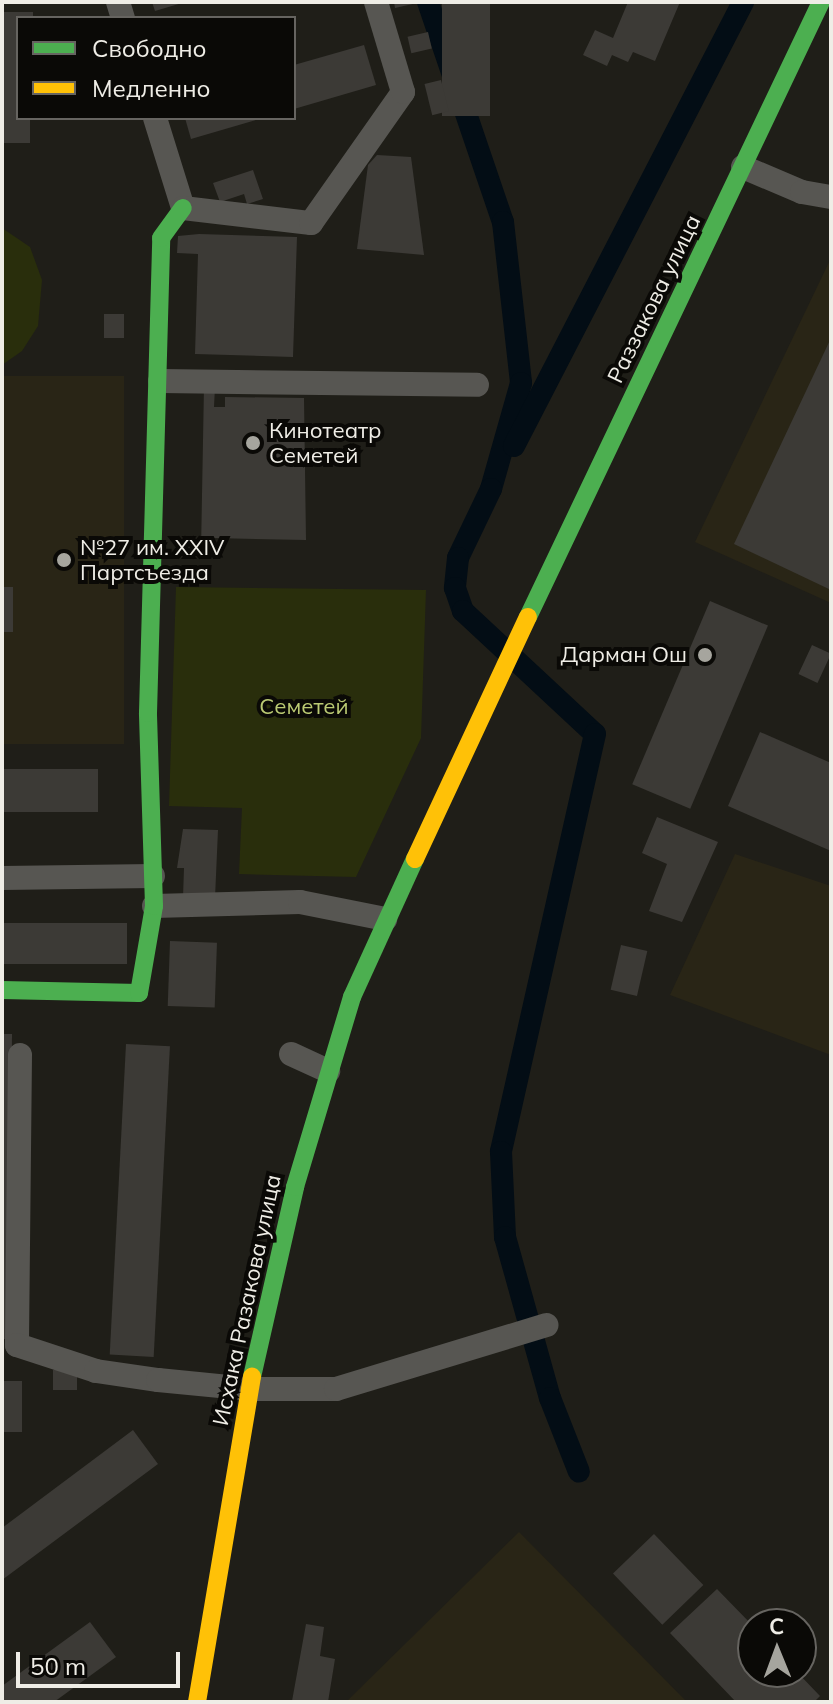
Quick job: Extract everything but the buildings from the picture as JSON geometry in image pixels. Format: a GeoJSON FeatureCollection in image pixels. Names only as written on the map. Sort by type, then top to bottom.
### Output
{"type":"FeatureCollection","features":[{"type":"Feature","properties":{"kind":"main road","name":"Раззакова улица"},"geometry":{"type":"LineString","coordinates":[[495,685],[821,2]]}},
{"type":"Feature","properties":{"kind":"main road"},"geometry":{"type":"LineString","coordinates":[[2,990],[139,993],[154,906],[148,713],[160,381],[161,238],[183,208]]}},
{"type":"Feature","properties":{"kind":"main road","name":"Исхака Разакова улица"},"geometry":{"type":"LineString","coordinates":[[197,1702],[249,1389],[295,1187],[328,1071],[385,919],[495,685]]}},
{"type":"Feature","properties":{"kind":"street"},"geometry":{"type":"LineString","coordinates":[[156,120],[183,208],[311,223],[403,92],[376,2]]}},
{"type":"Feature","properties":{"kind":"street"},"geometry":{"type":"LineString","coordinates":[[743,167],[802,192],[831,197]]}},
{"type":"Feature","properties":{"kind":"street"},"geometry":{"type":"LineString","coordinates":[[160,381],[477,385]]}},
{"type":"Feature","properties":{"kind":"street"},"geometry":{"type":"LineString","coordinates":[[2,878],[153,876]]}},
{"type":"Feature","properties":{"kind":"street"},"geometry":{"type":"LineString","coordinates":[[154,906],[300,902],[385,919]]}},
{"type":"Feature","properties":{"kind":"street"},"geometry":{"type":"LineString","coordinates":[[291,1054],[328,1071]]}},
{"type":"Feature","properties":{"kind":"street"},"geometry":{"type":"LineString","coordinates":[[20,1055],[17,1345],[96,1371],[249,1389],[336,1389],[505,1334],[546,1325]]}},
{"type":"Feature","properties":{"kind":"shaded area"},"geometry":{"type":"Polygon","coordinates":[[[831,258],[831,603],[695,542],[831,258]]]}},
{"type":"Feature","properties":{"kind":"shaded area","name":"№27 им. XXIV Партсъезда"},"geometry":{"type":"Polygon","coordinates":[[[2,376],[124,376],[124,744],[2,744],[2,376]]]}},
{"type":"Feature","properties":{"kind":"shaded area"},"geometry":{"type":"Polygon","coordinates":[[[735,854],[831,886],[831,1055],[670,995],[735,854]]]}},
{"type":"Feature","properties":{"kind":"shaded area"},"geometry":{"type":"Polygon","coordinates":[[[519,1532],[687,1702],[346,1702],[519,1532]]]}},
{"type":"Feature","properties":{"kind":"green space"},"geometry":{"type":"Polygon","coordinates":[[[2,228],[30,247],[42,280],[38,326],[22,351],[2,365],[2,228]]]}},
{"type":"Feature","properties":{"kind":"green space","name":"Семетей"},"geometry":{"type":"Polygon","coordinates":[[[176,587],[426,590],[421,738],[356,877],[239,874],[242,808],[169,806],[176,587]]]}},
{"type":"Feature","properties":{"kind":"waterway"},"geometry":{"type":"LineString","coordinates":[[428,2],[503,222],[521,383],[491,489],[458,558],[455,588],[463,611],[595,734],[501,1152],[505,1237],[550,1398],[579,1472]]}},
{"type":"Feature","properties":{"kind":"waterway"},"geometry":{"type":"LineString","coordinates":[[514,446],[743,2]]}},
{"type":"Feature","properties":{"kind":"traffic: fast"},"geometry":{"type":"LineString","coordinates":[[528,617],[821,2]]}},
{"type":"Feature","properties":{"kind":"traffic: fast"},"geometry":{"type":"LineString","coordinates":[[2,990],[139,993],[154,906],[148,713],[161,238],[183,208]]}},
{"type":"Feature","properties":{"kind":"traffic: fast"},"geometry":{"type":"LineString","coordinates":[[252,1377],[295,1187],[352,997],[415,859]]}},
{"type":"Feature","properties":{"kind":"traffic: slow"},"geometry":{"type":"LineString","coordinates":[[415,859],[528,617]]}},
{"type":"Feature","properties":{"kind":"traffic: slow"},"geometry":{"type":"LineString","coordinates":[[197,1702],[252,1377]]}},
{"type":"Feature","properties":{"kind":"place","name":"Кинотеатр Семетей"},"geometry":{"type":"Point","coordinates":[253,443]}},
{"type":"Feature","properties":{"kind":"place","name":"№27 им. XXIV Партсъезда"},"geometry":{"type":"Point","coordinates":[64,560]}},
{"type":"Feature","properties":{"kind":"place","name":"Дарман Ош"},"geometry":{"type":"Point","coordinates":[705,655]}}]}
